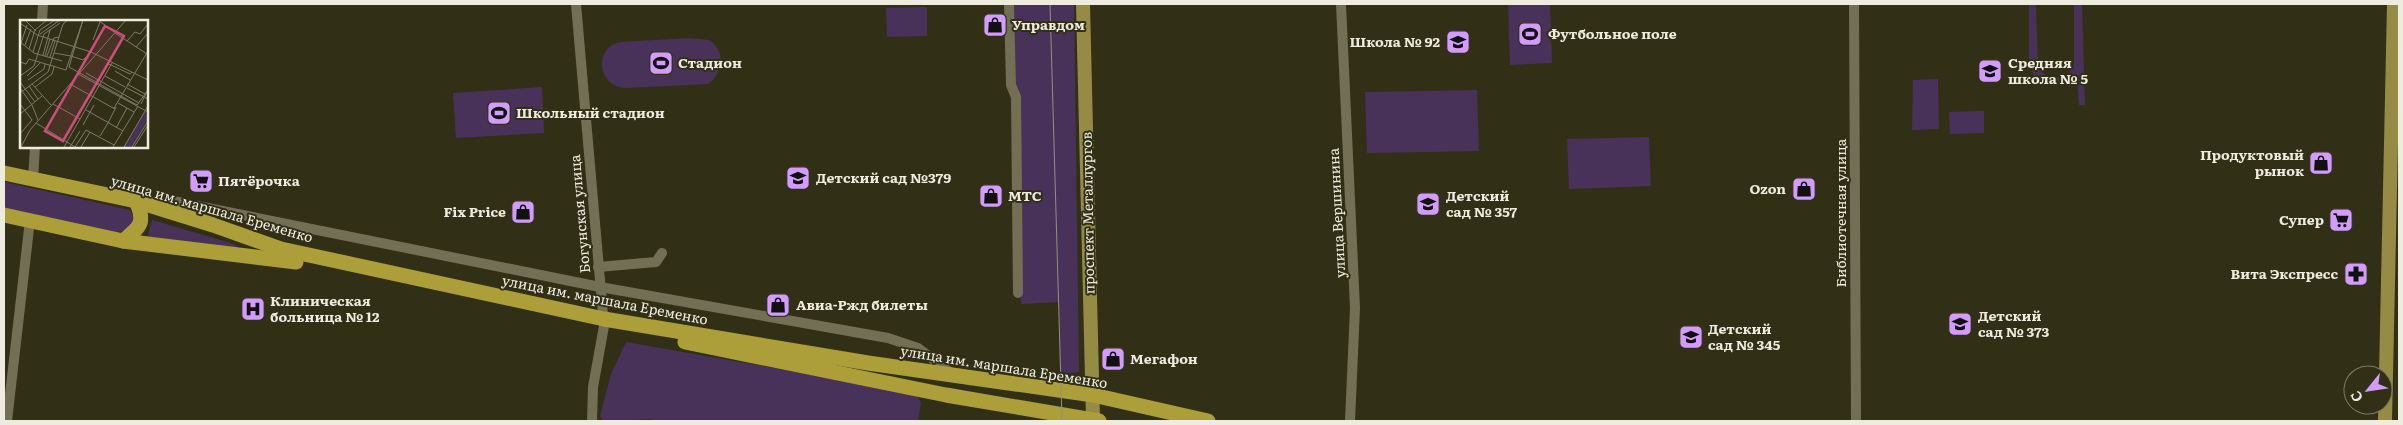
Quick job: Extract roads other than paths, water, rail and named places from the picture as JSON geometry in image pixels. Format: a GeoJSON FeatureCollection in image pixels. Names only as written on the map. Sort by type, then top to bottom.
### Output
{"type":"FeatureCollection","features":[{"type":"Feature","properties":{"kind":"highway","name":"улица им. маршала Еременко"},"geometry":{"type":"LineString","coordinates":[[4,173],[136,201],[281,249],[604,322],[946,395],[1095,421]]}},
{"type":"Feature","properties":{"kind":"highway"},"geometry":{"type":"LineString","coordinates":[[123,241],[137,230],[142,222],[141,212],[136,201]]}},
{"type":"Feature","properties":{"kind":"highway","name":"улица им. маршала Еременко"},"geometry":{"type":"LineString","coordinates":[[4,215],[123,241],[282,259],[604,322],[868,363],[951,373],[1093,395],[1204,421]]}},
{"type":"Feature","properties":{"kind":"highway"},"geometry":{"type":"LineString","coordinates":[[946,395],[945,380],[951,373]]}},
{"type":"Feature","properties":{"kind":"main road","name":"проспект Металлургов"},"geometry":{"type":"LineString","coordinates":[[1083,4],[1095,421]]}},
{"type":"Feature","properties":{"kind":"main road"},"geometry":{"type":"LineString","coordinates":[[2385,421],[2394,4]]}},
{"type":"Feature","properties":{"kind":"street"},"geometry":{"type":"LineString","coordinates":[[42,20],[43,4]]}},
{"type":"Feature","properties":{"kind":"street","name":"Богунская улица"},"geometry":{"type":"LineString","coordinates":[[576,4],[604,322],[593,387],[594,421]]}},
{"type":"Feature","properties":{"kind":"street"},"geometry":{"type":"LineString","coordinates":[[1009,4],[1011,85],[1016,97],[1018,293]]}},
{"type":"Feature","properties":{"kind":"street","name":"улица Вершинина"},"geometry":{"type":"LineString","coordinates":[[1341,4],[1355,308],[1350,421]]}},
{"type":"Feature","properties":{"kind":"street","name":"Библиотечная улица"},"geometry":{"type":"LineString","coordinates":[[1854,4],[1856,421]]}},
{"type":"Feature","properties":{"kind":"street"},"geometry":{"type":"LineString","coordinates":[[33,180],[35,148]]}},
{"type":"Feature","properties":{"kind":"street"},"geometry":{"type":"LineString","coordinates":[[151,206],[172,201],[600,287],[888,338],[918,348],[951,373]]}},
{"type":"Feature","properties":{"kind":"street"},"geometry":{"type":"LineString","coordinates":[[7,421],[30,220]]}},
{"type":"Feature","properties":{"kind":"street"},"geometry":{"type":"LineString","coordinates":[[598,267],[656,262],[662,253]]}},
{"type":"Feature","properties":{"kind":"tram line"},"geometry":{"type":"LineString","coordinates":[[1050,4],[1062,421]]}},
{"type":"Feature","properties":{"kind":"place","name":"Управдом"},"geometry":{"type":"Point","coordinates":[995,25]}},
{"type":"Feature","properties":{"kind":"place","name":"Футбольное поле"},"geometry":{"type":"Point","coordinates":[1530,34]}},
{"type":"Feature","properties":{"kind":"place","name":"Школа № 92"},"geometry":{"type":"Point","coordinates":[1458,42]}},
{"type":"Feature","properties":{"kind":"place","name":"Стадион"},"geometry":{"type":"Point","coordinates":[661,63]}},
{"type":"Feature","properties":{"kind":"place","name":"Средняя школа № 5"},"geometry":{"type":"Point","coordinates":[1990,71]}},
{"type":"Feature","properties":{"kind":"place","name":"Школьный стадион"},"geometry":{"type":"Point","coordinates":[499,113]}},
{"type":"Feature","properties":{"kind":"place","name":"Продуктовый рынок"},"geometry":{"type":"Point","coordinates":[2321,163]}},
{"type":"Feature","properties":{"kind":"place","name":"Детский сад №379"},"geometry":{"type":"Point","coordinates":[798,178]}},
{"type":"Feature","properties":{"kind":"place","name":"Пятёрочка"},"geometry":{"type":"Point","coordinates":[201,181]}},
{"type":"Feature","properties":{"kind":"place","name":"Ozon"},"geometry":{"type":"Point","coordinates":[1804,189]}},
{"type":"Feature","properties":{"kind":"place","name":"МТС"},"geometry":{"type":"Point","coordinates":[991,196]}},
{"type":"Feature","properties":{"kind":"place","name":"Детский сад № 357"},"geometry":{"type":"Point","coordinates":[1428,204]}},
{"type":"Feature","properties":{"kind":"place","name":"Fix Price"},"geometry":{"type":"Point","coordinates":[523,212]}},
{"type":"Feature","properties":{"kind":"place","name":"Супер"},"geometry":{"type":"Point","coordinates":[2341,220]}},
{"type":"Feature","properties":{"kind":"place","name":"Вита Экспресс"},"geometry":{"type":"Point","coordinates":[2356,274]}},
{"type":"Feature","properties":{"kind":"place","name":"Авиа-Ржд билеты"},"geometry":{"type":"Point","coordinates":[778,305]}},
{"type":"Feature","properties":{"kind":"place","name":"Клиническая больница № 12"},"geometry":{"type":"Point","coordinates":[253,309]}},
{"type":"Feature","properties":{"kind":"place","name":"Детский сад № 373"},"geometry":{"type":"Point","coordinates":[1960,324]}},
{"type":"Feature","properties":{"kind":"place","name":"Детский сад № 345"},"geometry":{"type":"Point","coordinates":[1691,337]}},
{"type":"Feature","properties":{"kind":"place","name":"Мегафон"},"geometry":{"type":"Point","coordinates":[1113,359]}}]}
